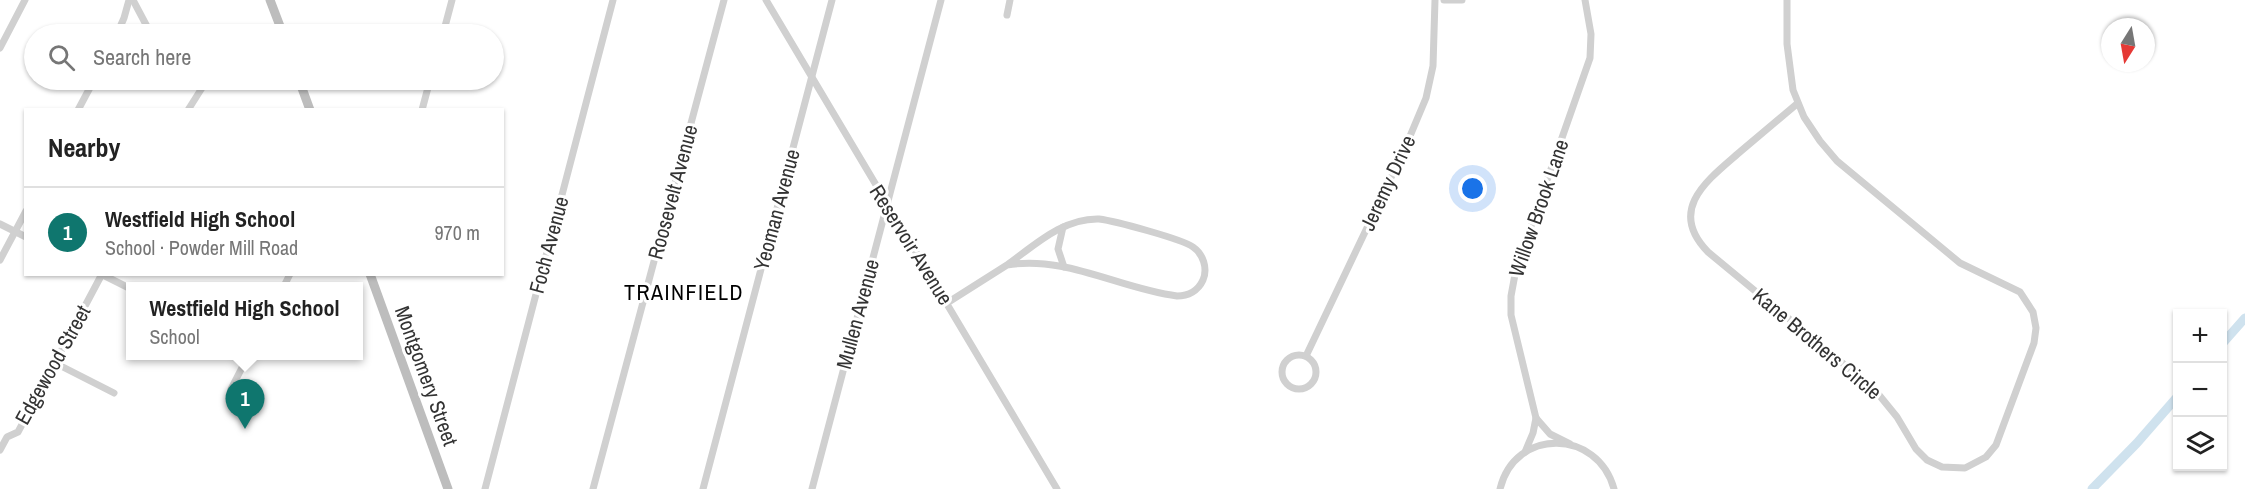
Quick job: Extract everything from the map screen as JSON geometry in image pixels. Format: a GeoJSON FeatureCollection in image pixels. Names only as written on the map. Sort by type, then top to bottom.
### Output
{"type":"FeatureCollection","features":[{"type":"Feature","properties":{"kind":"main road"},"geometry":{"type":"LineString","coordinates":[[270,0],[279,24]]}},
{"type":"Feature","properties":{"kind":"main road"},"geometry":{"type":"LineString","coordinates":[[303,90],[309,108]]}},
{"type":"Feature","properties":{"kind":"main road","name":"Montgomery Street"},"geometry":{"type":"LineString","coordinates":[[371,276],[448,489]]}},
{"type":"Feature","properties":{"kind":"street"},"geometry":{"type":"LineString","coordinates":[[0,48],[25,0]]}},
{"type":"Feature","properties":{"kind":"street"},"geometry":{"type":"LineString","coordinates":[[121,24],[129,0]]}},
{"type":"Feature","properties":{"kind":"street"},"geometry":{"type":"LineString","coordinates":[[133,0],[144,24]]}},
{"type":"Feature","properties":{"kind":"street"},"geometry":{"type":"LineString","coordinates":[[445,24],[452,0]]}},
{"type":"Feature","properties":{"kind":"street","name":"Foch Avenue"},"geometry":{"type":"LineString","coordinates":[[485,489],[613,0]]}},
{"type":"Feature","properties":{"kind":"street","name":"Roosevelt Avenue"},"geometry":{"type":"LineString","coordinates":[[593,489],[724,0]]}},
{"type":"Feature","properties":{"kind":"street","name":"Reservoir Avenue"},"geometry":{"type":"LineString","coordinates":[[766,0],[811,80],[1057,489]]}},
{"type":"Feature","properties":{"kind":"street","name":"Yeoman Avenue"},"geometry":{"type":"LineString","coordinates":[[703,489],[832,0]]}},
{"type":"Feature","properties":{"kind":"street","name":"Mullen Avenue"},"geometry":{"type":"LineString","coordinates":[[812,489],[941,0]]}},
{"type":"Feature","properties":{"kind":"street"},"geometry":{"type":"LineString","coordinates":[[1006,15],[1010,0]]}},
{"type":"Feature","properties":{"kind":"street","name":"Jeremy Drive"},"geometry":{"type":"LineString","coordinates":[[1306,356],[1405,148],[1426,98],[1433,66],[1435,0]]}},
{"type":"Feature","properties":{"kind":"street"},"geometry":{"type":"LineString","coordinates":[[1444,0],[1462,0]]}},
{"type":"Feature","properties":{"kind":"street","name":"Willow Brook Lane"},"geometry":{"type":"LineString","coordinates":[[1536,418],[1512,324],[1511,296],[1516,269],[1587,68],[1591,34],[1585,0]]}},
{"type":"Feature","properties":{"kind":"street","name":"Kane Brothers Circle"},"geometry":{"type":"LineString","coordinates":[[1787,0],[1788,60],[1798,104],[1820,141],[1849,171],[1960,263],[2013,288],[2030,305],[2036,328],[2031,353],[1996,445],[1986,457],[1973,466],[1949,469],[1927,460],[1916,449],[1897,417],[1875,390],[1708,252],[1698,239],[1692,216],[1694,200],[1702,186],[1798,104]]}},
{"type":"Feature","properties":{"kind":"street"},"geometry":{"type":"LineString","coordinates":[[79,108],[89,90]]}},
{"type":"Feature","properties":{"kind":"street"},"geometry":{"type":"LineString","coordinates":[[189,108],[201,90]]}},
{"type":"Feature","properties":{"kind":"street"},"geometry":{"type":"LineString","coordinates":[[423,108],[427,90]]}},
{"type":"Feature","properties":{"kind":"street"},"geometry":{"type":"LineString","coordinates":[[0,260],[24,215]]}},
{"type":"Feature","properties":{"kind":"street"},"geometry":{"type":"LineString","coordinates":[[947,303],[1007,265],[1047,236],[1077,221],[1099,219],[1184,242],[1199,252],[1205,270],[1202,282],[1194,291],[1177,296],[1064,267],[1037,263],[1007,265]]}},
{"type":"Feature","properties":{"kind":"street"},"geometry":{"type":"LineString","coordinates":[[0,225],[24,236]]}},
{"type":"Feature","properties":{"kind":"street"},"geometry":{"type":"LineString","coordinates":[[1063,227],[1058,249],[1064,267]]}},
{"type":"Feature","properties":{"kind":"street","name":"Edgewood Street"},"geometry":{"type":"LineString","coordinates":[[0,450],[7,437],[18,432],[101,276]]}},
{"type":"Feature","properties":{"kind":"street"},"geometry":{"type":"LineString","coordinates":[[104,276],[126,287]]}},
{"type":"Feature","properties":{"kind":"street"},"geometry":{"type":"LineString","coordinates":[[374,286],[376,276]]}},
{"type":"Feature","properties":{"kind":"street"},"geometry":{"type":"LineString","coordinates":[[1292,356],[1306,356],[1315,366],[1315,378],[1306,388],[1294,388],[1283,380],[1283,366],[1292,356]]}},
{"type":"Feature","properties":{"kind":"street"},"geometry":{"type":"LineString","coordinates":[[231,388],[246,360]]}},
{"type":"Feature","properties":{"kind":"street"},"geometry":{"type":"LineString","coordinates":[[55,363],[114,393]]}},
{"type":"Feature","properties":{"kind":"street"},"geometry":{"type":"LineString","coordinates":[[1536,418],[1550,434],[1587,451],[1601,463],[1611,478],[1614,489]]}},
{"type":"Feature","properties":{"kind":"street"},"geometry":{"type":"LineString","coordinates":[[1524,453],[1533,433],[1536,418]]}},
{"type":"Feature","properties":{"kind":"street"},"geometry":{"type":"LineString","coordinates":[[1500,489],[1510,466],[1524,453],[1551,443],[1569,444]]}},
{"type":"Feature","properties":{"kind":"waterway"},"geometry":{"type":"LineString","coordinates":[[2227,338],[2245,318]]}},
{"type":"Feature","properties":{"kind":"waterway"},"geometry":{"type":"LineString","coordinates":[[2092,489],[2173,402]]}},
{"type":"Feature","properties":{"kind":"place","name":"Westfield High School"},"geometry":{"type":"Point","coordinates":[245,429]}},
{"type":"Feature","properties":{"kind":"district","name":"TRAINFIELD"},"geometry":{"type":"Point","coordinates":[684,292]}}]}
